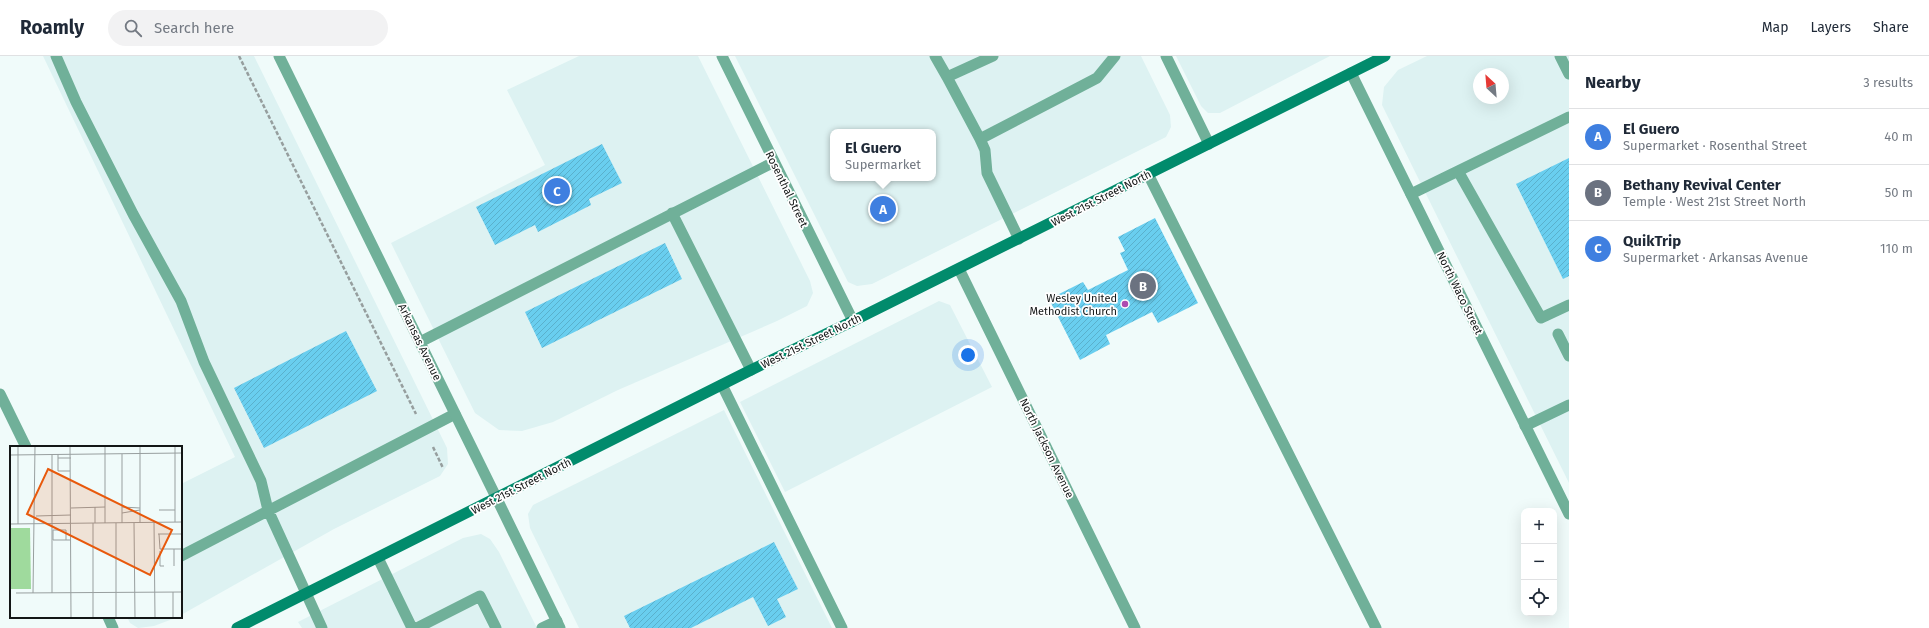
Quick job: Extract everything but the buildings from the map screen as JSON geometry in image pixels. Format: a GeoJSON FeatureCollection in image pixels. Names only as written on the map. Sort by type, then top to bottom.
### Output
{"type":"FeatureCollection","features":[{"type":"Feature","properties":{"kind":"main road","name":"West 21st Street North"},"geometry":{"type":"LineString","coordinates":[[237,628],[497,499],[751,370],[959,269],[1385,56]]}},
{"type":"Feature","properties":{"kind":"street"},"geometry":{"type":"LineString","coordinates":[[56,56],[76,102],[133,214],[181,301],[204,362],[261,481],[268,510],[305,594],[322,628]]}},
{"type":"Feature","properties":{"kind":"street","name":"Arkansas Avenue"},"geometry":{"type":"LineString","coordinates":[[279,56],[559,624]]}},
{"type":"Feature","properties":{"kind":"street","name":"Rosenthal Street"},"geometry":{"type":"LineString","coordinates":[[722,56],[853,321]]}},
{"type":"Feature","properties":{"kind":"street"},"geometry":{"type":"LineString","coordinates":[[935,56],[980,139],[985,150],[987,173],[1019,239]]}},
{"type":"Feature","properties":{"kind":"street"},"geometry":{"type":"LineString","coordinates":[[947,76],[993,56]]}},
{"type":"Feature","properties":{"kind":"street"},"geometry":{"type":"LineString","coordinates":[[980,139],[1097,78],[1115,56]]}},
{"type":"Feature","properties":{"kind":"street"},"geometry":{"type":"LineString","coordinates":[[1166,56],[1209,144]]}},
{"type":"Feature","properties":{"kind":"street"},"geometry":{"type":"LineString","coordinates":[[1560,56],[1569,74]]}},
{"type":"Feature","properties":{"kind":"street","name":"North Waco Street"},"geometry":{"type":"LineString","coordinates":[[1351,73],[1569,514]]}},
{"type":"Feature","properties":{"kind":"street"},"geometry":{"type":"LineString","coordinates":[[1411,194],[1569,118]]}},
{"type":"Feature","properties":{"kind":"street"},"geometry":{"type":"LineString","coordinates":[[420,342],[774,162]]}},
{"type":"Feature","properties":{"kind":"street"},"geometry":{"type":"LineString","coordinates":[[1458,171],[1541,318],[1569,305]]}},
{"type":"Feature","properties":{"kind":"street"},"geometry":{"type":"LineString","coordinates":[[1148,174],[1376,628]]}},
{"type":"Feature","properties":{"kind":"street"},"geometry":{"type":"LineString","coordinates":[[672,213],[751,370]]}},
{"type":"Feature","properties":{"kind":"street","name":"North Jackson Avenue"},"geometry":{"type":"LineString","coordinates":[[959,269],[1135,628]]}},
{"type":"Feature","properties":{"kind":"street"},"geometry":{"type":"LineString","coordinates":[[1558,334],[1569,356]]}},
{"type":"Feature","properties":{"kind":"street"},"geometry":{"type":"LineString","coordinates":[[722,385],[842,628]]}},
{"type":"Feature","properties":{"kind":"street"},"geometry":{"type":"LineString","coordinates":[[0,394],[26,446]]}},
{"type":"Feature","properties":{"kind":"street"},"geometry":{"type":"LineString","coordinates":[[1525,426],[1569,404]]}},
{"type":"Feature","properties":{"kind":"street"},"geometry":{"type":"LineString","coordinates":[[182,555],[455,414]]}},
{"type":"Feature","properties":{"kind":"street"},"geometry":{"type":"LineString","coordinates":[[378,558],[412,628]]}},
{"type":"Feature","properties":{"kind":"street"},"geometry":{"type":"LineString","coordinates":[[417,628],[480,596],[496,628]]}},
{"type":"Feature","properties":{"kind":"street"},"geometry":{"type":"LineString","coordinates":[[108,618],[113,628]]}},
{"type":"Feature","properties":{"kind":"street"},"geometry":{"type":"LineString","coordinates":[[542,628],[559,624]]}},
{"type":"Feature","properties":{"kind":"path"},"geometry":{"type":"LineString","coordinates":[[239,56],[443,468]]}},
{"type":"Feature","properties":{"kind":"shaded area"},"geometry":{"type":"Polygon","coordinates":[[[43,56],[254,56],[447,448],[448,464],[440,476],[334,529],[182,614],[182,484],[235,457],[43,56]]]}},
{"type":"Feature","properties":{"kind":"shaded area"},"geometry":{"type":"Polygon","coordinates":[[[579,56],[698,56],[810,281],[813,293],[807,306],[777,321],[618,390],[553,422],[522,431],[499,430],[475,413],[391,243],[545,165],[507,90],[579,56]]]}},
{"type":"Feature","properties":{"kind":"shaded area"},"geometry":{"type":"Polygon","coordinates":[[[735,56],[1141,56],[1170,115],[1171,127],[1166,137],[872,284],[857,286],[848,282],[735,56]]]}},
{"type":"Feature","properties":{"kind":"shaded area"},"geometry":{"type":"Polygon","coordinates":[[[1176,56],[1330,56],[1220,113],[1208,113],[1201,106],[1176,56]]]}},
{"type":"Feature","properties":{"kind":"shaded area"},"geometry":{"type":"Polygon","coordinates":[[[1427,56],[1569,56],[1569,483],[1382,105],[1384,87],[1398,70],[1427,56]]]}},
{"type":"Feature","properties":{"kind":"shaded area"},"geometry":{"type":"Polygon","coordinates":[[[939,301],[950,305],[992,387],[785,492],[740,402],[939,301]]]}},
{"type":"Feature","properties":{"kind":"shaded area"},"geometry":{"type":"Polygon","coordinates":[[[724,410],[832,628],[579,628],[530,528],[528,514],[533,505],[724,410]]]}},
{"type":"Feature","properties":{"kind":"shaded area"},"geometry":{"type":"Polygon","coordinates":[[[481,534],[490,539],[499,552],[537,628],[302,628],[298,622],[463,538],[481,534]]]}},
{"type":"Feature","properties":{"kind":"shaded area"},"geometry":{"type":"Polygon","coordinates":[[[128,618],[175,618],[154,626],[138,628],[130,623],[128,618]]]}},
{"type":"Feature","properties":{"kind":"place","name":"QuikTrip"},"geometry":{"type":"Point","coordinates":[557,191]}},
{"type":"Feature","properties":{"kind":"place","name":"El Guero"},"geometry":{"type":"Point","coordinates":[883,209]}},
{"type":"Feature","properties":{"kind":"place","name":"Bethany Revival Center"},"geometry":{"type":"Point","coordinates":[1143,286]}},
{"type":"Feature","properties":{"kind":"place","name":"Wesley United Methodist Church"},"geometry":{"type":"Point","coordinates":[1125,304]}}]}
